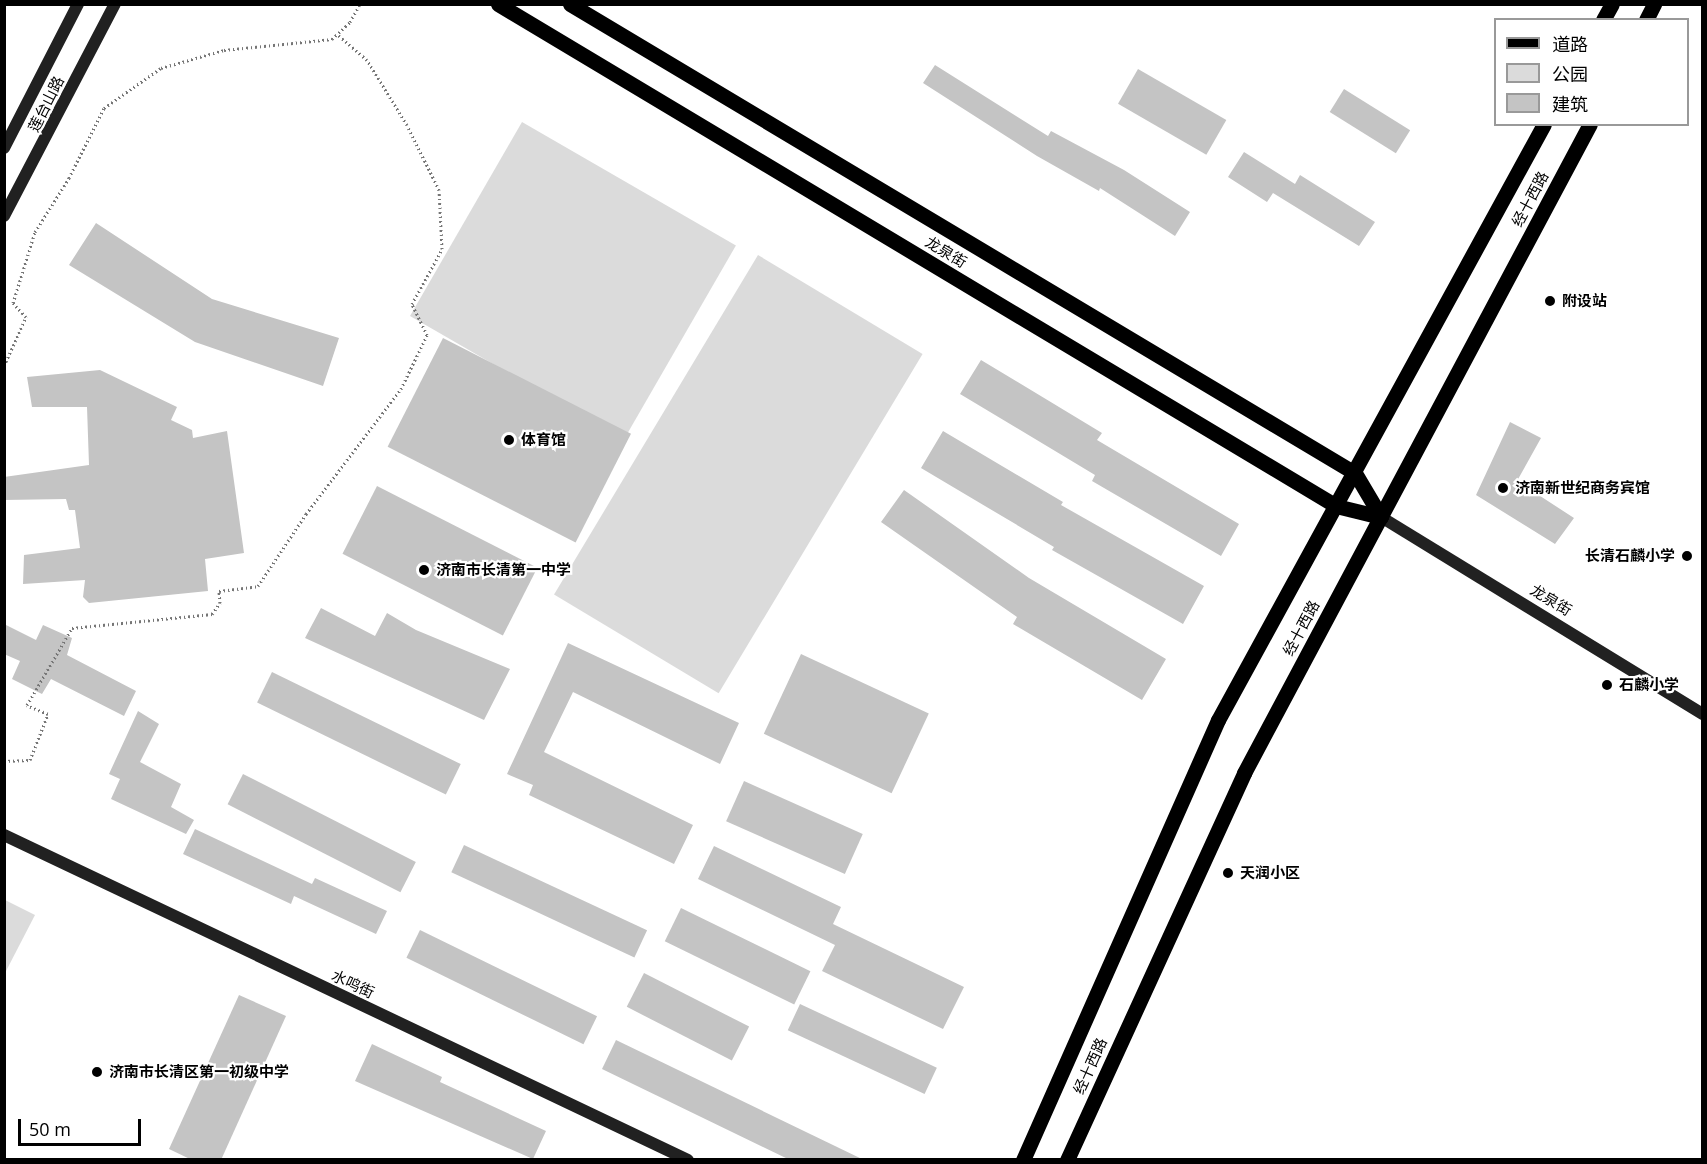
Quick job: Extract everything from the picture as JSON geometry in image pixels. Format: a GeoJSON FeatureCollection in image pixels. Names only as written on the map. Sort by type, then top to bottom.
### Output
{"type":"FeatureCollection","features":[{"type":"Feature","properties":{"kind":"main road","name":"莲台山路"},"geometry":{"type":"LineString","coordinates":[[4,148],[78,4]]}},
{"type":"Feature","properties":{"kind":"main road","name":"莲台山路"},"geometry":{"type":"LineString","coordinates":[[4,216],[115,4]]}},
{"type":"Feature","properties":{"kind":"main road","name":"龙泉街"},"geometry":{"type":"LineString","coordinates":[[498,4],[1336,506],[1381,517],[1702,714]]}},
{"type":"Feature","properties":{"kind":"main road","name":"龙泉街"},"geometry":{"type":"LineString","coordinates":[[570,4],[1354,473],[1381,517]]}},
{"type":"Feature","properties":{"kind":"main road"},"geometry":{"type":"LineString","coordinates":[[1604,18],[1612,4]]}},
{"type":"Feature","properties":{"kind":"main road"},"geometry":{"type":"LineString","coordinates":[[1647,18],[1654,4]]}},
{"type":"Feature","properties":{"kind":"main road","name":"经十西路"},"geometry":{"type":"LineString","coordinates":[[1023,1160],[1218,720],[1543,126]]}},
{"type":"Feature","properties":{"kind":"main road","name":"经十西路"},"geometry":{"type":"LineString","coordinates":[[1067,1160],[1244,773],[1589,126]]}},
{"type":"Feature","properties":{"kind":"main road","name":"水鸣街"},"geometry":{"type":"LineString","coordinates":[[4,835],[688,1160]]}},
{"type":"Feature","properties":{"kind":"path"},"geometry":{"type":"LineString","coordinates":[[4,366],[26,317],[13,303],[35,232],[69,178],[104,108],[161,68],[224,50],[332,39],[360,4]]}},
{"type":"Feature","properties":{"kind":"path"},"geometry":{"type":"LineString","coordinates":[[4,761],[30,760],[48,714],[27,705],[72,628],[212,614],[220,603],[219,591],[258,586],[306,514],[401,389],[427,335],[412,304],[442,249],[439,190],[407,126],[367,60],[337,34]]}},
{"type":"Feature","properties":{"kind":"green space"},"geometry":{"type":"Polygon","coordinates":[[[522,122],[736,246],[624,439],[410,316],[522,122]]]}},
{"type":"Feature","properties":{"kind":"green space"},"geometry":{"type":"Polygon","coordinates":[[[758,255],[923,354],[719,693],[554,594],[758,255]]]}},
{"type":"Feature","properties":{"kind":"green space"},"geometry":{"type":"Polygon","coordinates":[[[5,900],[35,915],[5,973],[5,900]]]}},
{"type":"Feature","properties":{"kind":"building"},"geometry":{"type":"Polygon","coordinates":[[[935,65],[1048,136],[1051,131],[1124,170],[1190,212],[1175,236],[1100,188],[1099,191],[1037,156],[923,83],[935,65]]]}},
{"type":"Feature","properties":{"kind":"building"},"geometry":{"type":"Polygon","coordinates":[[[1138,69],[1226,120],[1206,155],[1118,104],[1138,69]]]}},
{"type":"Feature","properties":{"kind":"building"},"geometry":{"type":"Polygon","coordinates":[[[1344,89],[1410,130],[1396,153],[1330,112],[1344,89]]]}},
{"type":"Feature","properties":{"kind":"building"},"geometry":{"type":"Polygon","coordinates":[[[1244,152],[1295,184],[1300,175],[1375,222],[1359,246],[1273,193],[1267,202],[1228,177],[1244,152]]]}},
{"type":"Feature","properties":{"kind":"building"},"geometry":{"type":"Polygon","coordinates":[[[96,223],[212,299],[339,338],[323,386],[195,342],[69,265],[96,223]]]}},
{"type":"Feature","properties":{"kind":"building","name":"体育馆"},"geometry":{"type":"Polygon","coordinates":[[[443,338],[631,434],[576,542],[388,447],[443,338]]]}},
{"type":"Feature","properties":{"kind":"building"},"geometry":{"type":"Polygon","coordinates":[[[981,360],[1102,433],[1097,440],[1239,524],[1221,556],[1092,481],[1095,475],[960,394],[981,360]]]}},
{"type":"Feature","properties":{"kind":"building"},"geometry":{"type":"Polygon","coordinates":[[[100,370],[177,407],[171,420],[192,430],[193,438],[227,431],[244,553],[205,559],[208,591],[89,603],[83,597],[85,580],[23,584],[24,555],[80,548],[75,510],[69,510],[66,499],[4,500],[4,477],[89,465],[87,407],[32,407],[27,377],[100,370]]]}},
{"type":"Feature","properties":{"kind":"building","name":"济南新世纪商务宾馆"},"geometry":{"type":"Polygon","coordinates":[[[1510,422],[1541,438],[1517,481],[1574,518],[1555,544],[1476,495],[1510,422]]]}},
{"type":"Feature","properties":{"kind":"building"},"geometry":{"type":"Polygon","coordinates":[[[943,431],[1063,502],[1061,505],[1204,586],[1183,624],[1052,550],[1054,547],[921,468],[943,431]]]}},
{"type":"Feature","properties":{"kind":"building"},"geometry":{"type":"Polygon","coordinates":[[[377,486],[537,568],[503,635],[342,554],[377,486]]]}},
{"type":"Feature","properties":{"kind":"building"},"geometry":{"type":"Polygon","coordinates":[[[904,490],[1029,578],[1166,659],[1142,700],[1013,624],[1017,617],[881,522],[904,490]]]}},
{"type":"Feature","properties":{"kind":"building"},"geometry":{"type":"Polygon","coordinates":[[[321,608],[375,636],[387,613],[416,630],[510,669],[484,720],[305,638],[321,608]]]}},
{"type":"Feature","properties":{"kind":"building"},"geometry":{"type":"Polygon","coordinates":[[[4,624],[36,640],[43,625],[72,638],[67,655],[136,691],[124,716],[51,679],[42,694],[12,679],[20,661],[4,654],[4,624]]]}},
{"type":"Feature","properties":{"kind":"building"},"geometry":{"type":"Polygon","coordinates":[[[568,643],[739,723],[720,764],[573,692],[544,752],[693,825],[674,864],[529,795],[533,785],[507,774],[568,643]]]}},
{"type":"Feature","properties":{"kind":"building"},"geometry":{"type":"Polygon","coordinates":[[[801,654],[929,714],[892,793],[764,734],[801,654]]]}},
{"type":"Feature","properties":{"kind":"building"},"geometry":{"type":"Polygon","coordinates":[[[272,672],[461,764],[446,795],[257,703],[272,672]]]}},
{"type":"Feature","properties":{"kind":"building"},"geometry":{"type":"Polygon","coordinates":[[[138,711],[159,724],[140,762],[181,784],[171,807],[194,820],[186,834],[111,799],[120,779],[109,774],[138,711]]]}},
{"type":"Feature","properties":{"kind":"building"},"geometry":{"type":"Polygon","coordinates":[[[243,774],[416,862],[400,892],[228,804],[243,774]]]}},
{"type":"Feature","properties":{"kind":"building"},"geometry":{"type":"Polygon","coordinates":[[[744,781],[863,834],[845,874],[726,821],[744,781]]]}},
{"type":"Feature","properties":{"kind":"building"},"geometry":{"type":"Polygon","coordinates":[[[195,829],[312,884],[315,878],[387,911],[376,934],[294,896],[291,904],[183,854],[195,829]]]}},
{"type":"Feature","properties":{"kind":"building"},"geometry":{"type":"Polygon","coordinates":[[[464,845],[647,930],[634,958],[451,872],[464,845]]]}},
{"type":"Feature","properties":{"kind":"building"},"geometry":{"type":"Polygon","coordinates":[[[714,846],[841,907],[833,924],[964,987],[943,1029],[822,971],[835,945],[698,879],[714,846]]]}},
{"type":"Feature","properties":{"kind":"building"},"geometry":{"type":"Polygon","coordinates":[[[681,908],[810,971],[794,1004],[665,941],[681,908]]]}},
{"type":"Feature","properties":{"kind":"building"},"geometry":{"type":"Polygon","coordinates":[[[420,930],[597,1016],[583,1044],[406,958],[420,930]]]}},
{"type":"Feature","properties":{"kind":"building"},"geometry":{"type":"Polygon","coordinates":[[[644,973],[749,1027],[732,1060],[627,1007],[644,973]]]}},
{"type":"Feature","properties":{"kind":"building"},"geometry":{"type":"Polygon","coordinates":[[[239,995],[286,1016],[221,1160],[192,1160],[169,1149],[239,995]]]}},
{"type":"Feature","properties":{"kind":"building"},"geometry":{"type":"Polygon","coordinates":[[[800,1004],[937,1068],[925,1094],[788,1030],[800,1004]]]}},
{"type":"Feature","properties":{"kind":"building"},"geometry":{"type":"Polygon","coordinates":[[[616,1040],[864,1160],[790,1160],[602,1069],[616,1040]]]}},
{"type":"Feature","properties":{"kind":"building"},"geometry":{"type":"Polygon","coordinates":[[[372,1044],[442,1077],[440,1082],[546,1131],[533,1159],[355,1081],[372,1044]]]}},
{"type":"Feature","properties":{"kind":"place","name":"附设站"},"geometry":{"type":"Point","coordinates":[1550,301]}},
{"type":"Feature","properties":{"kind":"place","name":"体育馆"},"geometry":{"type":"Point","coordinates":[509,440]}},
{"type":"Feature","properties":{"kind":"place","name":"济南新世纪商务宾馆"},"geometry":{"type":"Point","coordinates":[1503,488]}},
{"type":"Feature","properties":{"kind":"place","name":"长清石麟小学"},"geometry":{"type":"Point","coordinates":[1687,556]}},
{"type":"Feature","properties":{"kind":"place","name":"济南市长清第一中学"},"geometry":{"type":"Point","coordinates":[424,570]}},
{"type":"Feature","properties":{"kind":"place","name":"石麟小学"},"geometry":{"type":"Point","coordinates":[1607,685]}},
{"type":"Feature","properties":{"kind":"place","name":"天润小区"},"geometry":{"type":"Point","coordinates":[1228,873]}},
{"type":"Feature","properties":{"kind":"place","name":"济南市长清区第一初级中学"},"geometry":{"type":"Point","coordinates":[97,1072]}}]}
